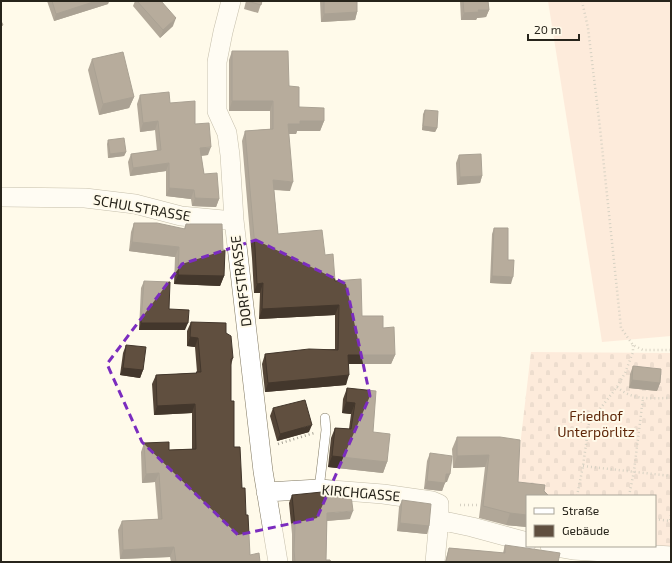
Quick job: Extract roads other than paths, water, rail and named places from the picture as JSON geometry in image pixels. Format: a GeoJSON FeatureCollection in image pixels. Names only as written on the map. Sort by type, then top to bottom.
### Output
{"type":"FeatureCollection","features":[{"type":"Feature","properties":{"kind":"street","name":"DORFSTRASSE"},"geometry":{"type":"LineString","coordinates":[[231,1],[217,62],[217,111],[226,133],[230,155],[234,220],[266,492],[278,562]]}},
{"type":"Feature","properties":{"kind":"street","name":"SCHULSTRASSE"},"geometry":{"type":"LineString","coordinates":[[1,197],[84,198],[135,204],[181,216],[234,220]]}},
{"type":"Feature","properties":{"kind":"street","name":"KIRCHGASSE"},"geometry":{"type":"LineString","coordinates":[[266,492],[319,489],[383,494],[432,501],[439,504],[435,562]]}},
{"type":"Feature","properties":{"kind":"street"},"geometry":{"type":"LineString","coordinates":[[439,520],[472,527],[526,542]]}},
{"type":"Feature","properties":{"kind":"street"},"geometry":{"type":"LineString","coordinates":[[556,547],[573,550],[671,556]]}},
{"type":"Feature","properties":{"kind":"lane"},"geometry":{"type":"LineString","coordinates":[[319,489],[326,430],[325,418]]}},
{"type":"Feature","properties":{"kind":"park label","name":"Friedhof Unterpörlitz"},"geometry":{"type":"Point","coordinates":[596,424]}}]}
